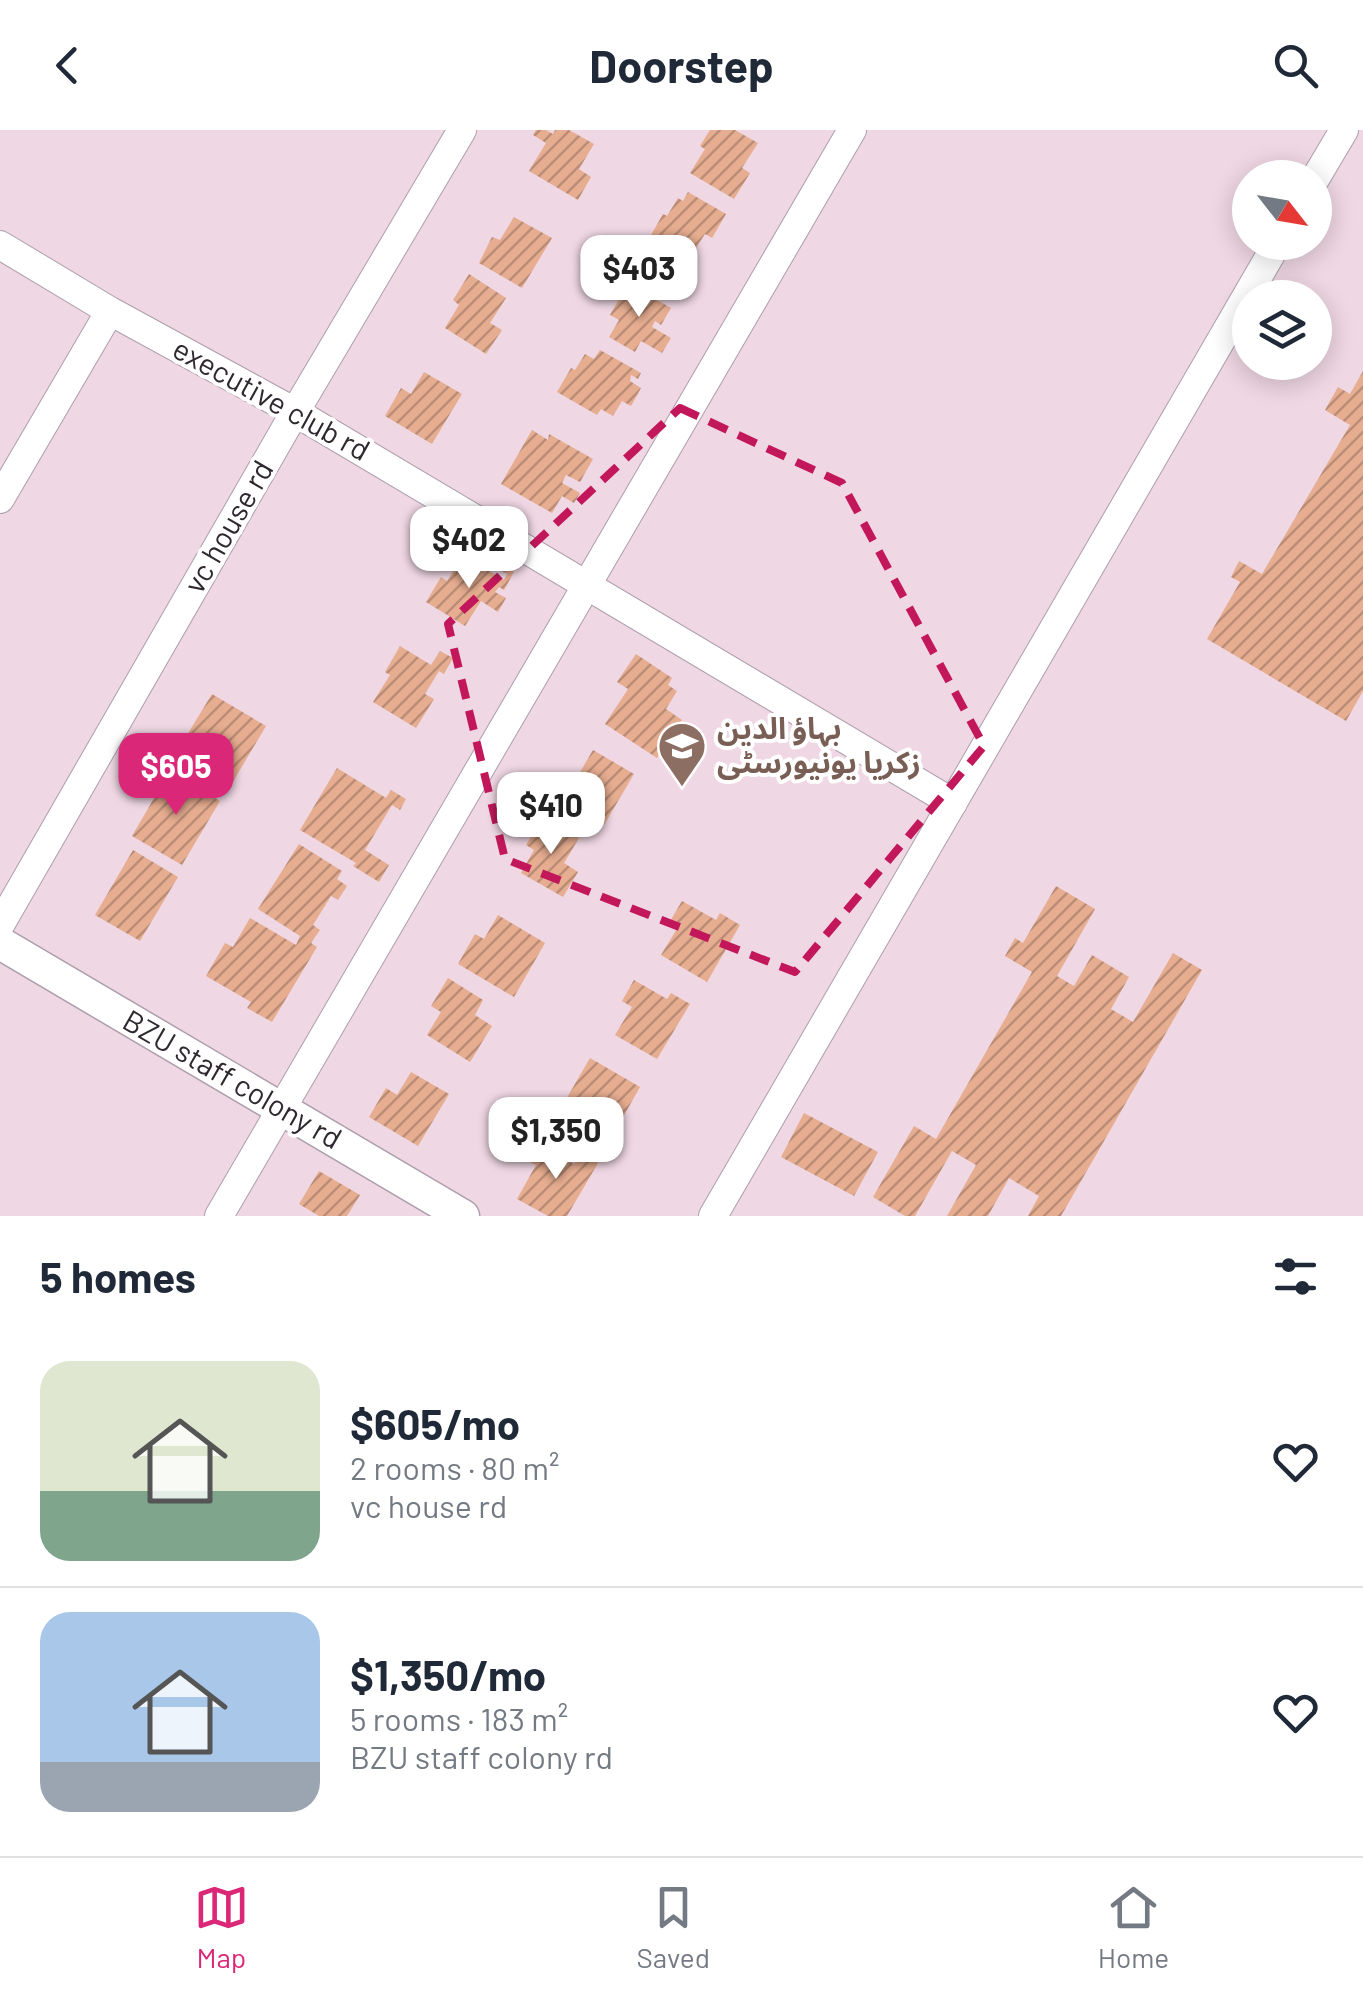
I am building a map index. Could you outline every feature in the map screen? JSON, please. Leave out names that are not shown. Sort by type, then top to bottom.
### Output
[{"type":"street","name":"vc house rd","points":[[0,925],[462,130]]},
{"type":"street","points":[[219,1216],[852,130]]},
{"type":"street","points":[[1326,160],[1344,130]]},
{"type":"street","name":"executive club rd","points":[[0,245],[110,311],[295,412],[953,803]]},
{"type":"street","points":[[713,1216],[1268,260]]},
{"type":"street","points":[[0,499],[110,311]]},
{"type":"street","name":"BZU staff colony rd","points":[[0,944],[464,1216]]},
{"type":"highlighted area","points":[[680,408],[842,483],[984,746],[795,972],[505,859],[448,624]]},
{"type":"shaded area","name":"بہاؤ الدین زکریا یونیورسٹی","points":[[0,130],[1363,130],[1363,1216],[0,1216]]},
{"type":"building","points":[[536,130],[553,134],[555,130],[569,130],[594,144],[579,169],[591,177],[578,200],[529,171],[546,143],[533,135]]},
{"type":"building","points":[[710,130],[735,130],[758,143],[742,168],[750,173],[734,199],[690,173],[705,149],[700,146]]},
{"type":"building","points":[[688,192],[726,214],[712,238],[705,234],[689,259],[650,237],[663,214],[667,216],[678,198],[683,201]]},
{"type":"building","points":[[514,217],[552,238],[522,288],[479,263],[492,237],[500,240]]},
{"type":"building","points":[[469,274],[506,298],[490,323],[502,330],[486,354],[445,328],[459,305],[453,300]]},
{"type":"building","points":[[628,283],[671,308],[661,325],[655,321],[652,327],[671,338],[662,353],[641,341],[635,352],[609,337],[619,320],[610,315]]},
{"type":"building","points":[[600,350],[641,373],[638,379],[631,375],[630,381],[641,388],[631,406],[622,401],[613,416],[601,409],[597,415],[557,392],[585,354],[594,359]]},
{"type":"building","points":[[1363,371],[1363,691],[1346,721],[1207,639],[1240,582],[1231,577],[1239,561],[1262,574],[1350,425],[1325,410],[1338,387],[1350,394]]},
{"type":"building","points":[[424,372],[462,394],[432,444],[385,416],[401,388],[411,394]]},
{"type":"building","points":[[532,430],[548,440],[549,434],[593,459],[580,482],[566,475],[562,483],[580,493],[574,503],[562,496],[552,513],[501,484]]},
{"type":"building","points":[[467,557],[504,580],[507,574],[491,565],[494,560],[514,572],[504,590],[499,587],[495,592],[506,598],[498,612],[481,601],[465,626],[426,602],[441,577],[447,581]]},
{"type":"building","points":[[400,646],[431,665],[440,651],[453,658],[444,674],[439,671],[425,694],[434,699],[416,728],[373,702],[390,675],[385,672]]},
{"type":"building","points":[[636,654],[672,678],[668,685],[677,691],[666,709],[682,720],[657,758],[605,724],[628,689],[617,682]]},
{"type":"building","points":[[212,694],[266,726],[228,790],[173,758]]},
{"type":"building","points":[[593,750],[634,774],[604,825],[554,796],[568,774],[576,779]]},
{"type":"building","points":[[337,768],[386,798],[391,790],[406,799],[400,810],[392,805],[365,850],[389,865],[379,882],[353,866],[356,863],[300,830]]},
{"type":"building","points":[[170,771],[220,801],[182,865],[132,836]]},
{"type":"building","points":[[543,817],[579,838],[564,863],[578,872],[563,897],[521,873],[534,850],[526,845]]},
{"type":"building","points":[[299,844],[342,871],[337,879],[347,886],[338,900],[331,896],[313,925],[320,930],[311,943],[317,947],[272,1022],[247,1008],[251,1002],[206,976],[225,943],[233,947],[250,918],[296,945],[300,936],[258,909]]},
{"type":"building","points":[[133,850],[178,877],[140,941],[95,915]]},
{"type":"building","points":[[1056,886],[1095,909],[1057,976],[1074,986],[1092,955],[1129,977],[1111,1009],[1133,1022],[1173,953],[1202,970],[1061,1216],[1028,1216],[1039,1196],[1009,1178],[988,1216],[947,1216],[976,1165],[952,1151],[915,1216],[905,1216],[873,1197],[914,1126],[936,1139],[1032,972],[1005,956],[1015,938],[1023,943]]},
{"type":"building","points":[[682,901],[716,920],[720,913],[740,925],[707,982],[661,955],[678,927],[669,923]]},
{"type":"building","points":[[498,915],[545,943],[514,997],[458,964],[475,934],[484,939]]},
{"type":"building","points":[[448,978],[483,1000],[475,1015],[492,1026],[470,1062],[427,1035],[441,1012],[431,1006]]},
{"type":"building","points":[[634,980],[667,999],[671,993],[690,1004],[657,1059],[615,1035],[632,1007],[622,1001]]},
{"type":"building","points":[[590,1058],[640,1087],[609,1142],[591,1132],[598,1120],[565,1101]]},
{"type":"building","points":[[411,1072],[449,1094],[418,1146],[369,1117],[386,1088],[397,1095]]},
{"type":"building","points":[[804,1113],[878,1152],[854,1196],[781,1157]]},
{"type":"building","points":[[539,1144],[574,1164],[580,1153],[598,1163],[567,1216],[548,1216],[517,1199],[536,1165],[529,1162]]},
{"type":"building","points":[[319,1171],[360,1195],[347,1216],[319,1216],[299,1204]]},
{"type":"place","name":"بہاؤ الدین زکریا یونیورسٹی","points":[[682,788]]}]
